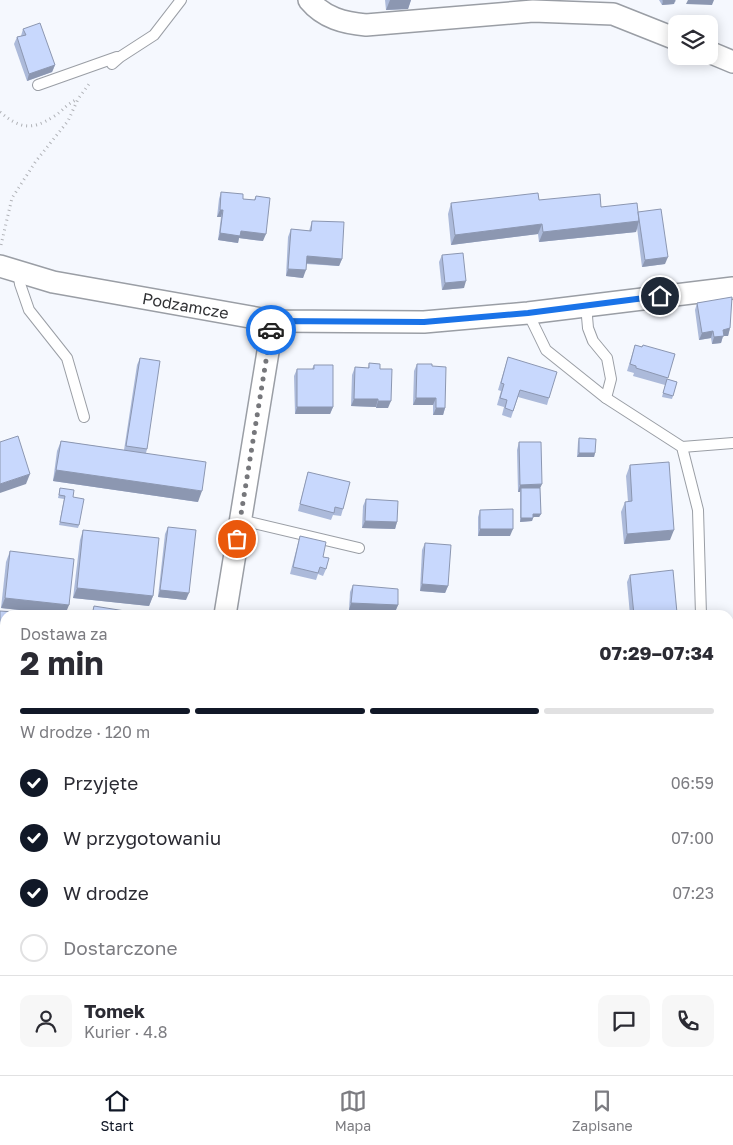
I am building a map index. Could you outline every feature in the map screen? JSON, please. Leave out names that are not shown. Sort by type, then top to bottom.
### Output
[{"type":"street","points":[[310,0],[314,6],[329,16],[348,23],[366,25],[532,11],[618,7],[668,35]]},
{"type":"street","points":[[718,56],[733,62]]},
{"type":"street","name":"Podzamcze","points":[[9,269],[54,282],[273,321],[424,322],[528,313],[733,288]]},
{"type":"street","points":[[226,610],[273,321]]},
{"type":"lane","points":[[38,85],[116,60],[154,35],[181,0]]},
{"type":"lane","points":[[9,269],[20,284],[29,310],[67,358],[84,417]]},
{"type":"lane","points":[[586,306],[588,328],[593,340],[607,358],[611,379],[606,398]]},
{"type":"lane","points":[[528,313],[546,350],[606,398],[682,447],[733,443]]},
{"type":"lane","points":[[682,447],[698,510],[702,610]]},
{"type":"lane","points":[[241,520],[359,548]]},
{"type":"path","points":[[0,250],[12,198],[36,161],[68,121],[78,99],[91,82],[116,60]]},
{"type":"path","points":[[0,112],[8,119],[25,127],[36,126],[54,117],[70,102],[78,99]]},
{"type":"building","points":[[40,23],[55,65],[29,74],[17,37],[26,35],[23,29]]},
{"type":"building","points":[[221,192],[243,194],[243,199],[255,200],[256,196],[270,198],[266,234],[241,231],[240,236],[220,233],[223,210],[220,210]]},
{"type":"building","points":[[538,193],[539,200],[600,194],[601,207],[637,203],[639,221],[543,232],[542,224],[455,235],[451,203]]},
{"type":"building","points":[[661,209],[668,257],[645,260],[638,212]]},
{"type":"building","points":[[312,221],[344,222],[342,259],[307,256],[306,270],[288,269],[291,229],[311,231]]},
{"type":"building","points":[[463,253],[466,281],[445,283],[442,255]]},
{"type":"building","points":[[732,297],[730,328],[723,330],[724,336],[714,337],[713,331],[702,333],[697,303]]},
{"type":"building","points":[[635,345],[642,347],[643,345],[675,354],[668,378],[636,368],[636,366],[630,364]]},
{"type":"building","points":[[508,357],[557,372],[549,398],[520,390],[513,411],[505,408],[507,400],[500,398],[504,384],[501,383]]},
{"type":"building","points":[[140,358],[160,361],[147,449],[126,446]]},
{"type":"building","points":[[369,363],[380,364],[380,369],[392,369],[391,401],[354,399],[355,367],[369,368]]},
{"type":"building","points":[[417,364],[432,364],[432,366],[446,367],[445,408],[436,408],[436,398],[416,398]]},
{"type":"building","points":[[314,365],[333,365],[333,407],[297,407],[297,369],[314,369]]},
{"type":"building","points":[[667,379],[677,382],[673,396],[663,393]]},
{"type":"building","points":[[18,436],[30,474],[0,484],[0,442]]},
{"type":"building","points":[[579,438],[596,439],[595,453],[579,453]]},
{"type":"building","points":[[61,441],[206,462],[202,491],[56,470]]},
{"type":"building","points":[[519,442],[541,442],[542,484],[520,485]]},
{"type":"building","points":[[669,462],[674,530],[627,534],[625,502],[632,501],[630,465]]},
{"type":"building","points":[[308,472],[350,482],[343,509],[335,507],[334,513],[300,504]]},
{"type":"building","points":[[60,488],[74,490],[73,497],[84,499],[79,525],[60,522],[65,496],[59,495]]},
{"type":"building","points":[[521,488],[540,488],[541,514],[533,514],[533,518],[521,518]]},
{"type":"building","points":[[366,499],[398,501],[397,522],[365,521]]},
{"type":"building","points":[[513,509],[513,529],[480,529],[480,510]]},
{"type":"building","points":[[168,527],[196,530],[189,593],[160,590]]},
{"type":"building","points":[[83,530],[159,538],[153,596],[77,588]]},
{"type":"building","points":[[300,536],[326,542],[323,557],[329,558],[326,569],[320,567],[318,573],[293,567]]},
{"type":"building","points":[[425,543],[451,545],[448,586],[422,584]]},
{"type":"building","points":[[10,551],[74,559],[69,605],[5,598]]},
{"type":"building","points":[[673,570],[677,610],[634,610],[630,575]]},
{"type":"building","points":[[353,585],[398,589],[398,605],[351,603]]},
{"type":"building","points":[[94,606],[119,610],[93,610]]},
{"type":"way so far","points":[[237,539],[271,330]]},
{"type":"route","points":[[271,330],[273,321],[424,322],[528,313],[660,296]]}]
